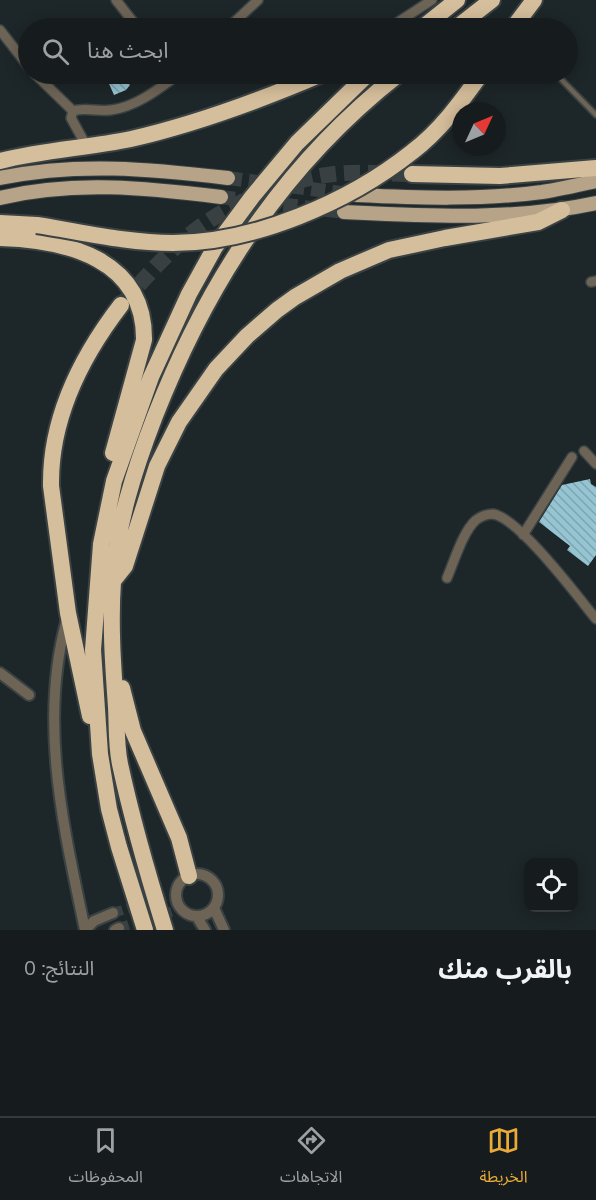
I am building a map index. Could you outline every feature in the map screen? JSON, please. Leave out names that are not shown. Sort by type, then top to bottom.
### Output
[{"type":"highway","points":[[423,18],[437,7],[457,0]]},
{"type":"highway","points":[[469,18],[492,0]]},
{"type":"highway","points":[[520,18],[534,0]]},
{"type":"highway","points":[[0,161],[132,139],[177,127],[297,84]]},
{"type":"highway","points":[[100,754],[93,650],[101,544],[114,481],[151,377],[189,294],[215,247],[297,142],[358,84]]},
{"type":"highway","points":[[165,930],[135,831],[120,763],[112,647],[113,581],[121,525],[141,452],[168,384],[206,304],[224,273],[276,196],[337,129],[388,84]]},
{"type":"highway","points":[[0,223],[37,225],[135,241],[176,243],[216,239],[267,228],[317,209],[387,171],[414,151],[439,127],[474,84]]},
{"type":"highway","points":[[412,174],[500,176],[596,168]]},
{"type":"highway","points":[[113,581],[121,574],[125,566],[157,466],[179,422],[221,363],[277,310],[340,271],[389,250],[538,222],[562,210]]},
{"type":"highway","points":[[0,238],[50,244],[92,256],[119,273],[135,296],[144,327],[144,340],[114,443],[112,463],[114,481]]},
{"type":"highway","points":[[121,306],[87,355],[65,404],[53,450],[51,486],[68,614],[86,703],[100,754],[111,819],[145,930]]},
{"type":"highway","points":[[112,647],[133,731],[179,838],[189,876]]},
{"type":"main road","points":[[0,178],[36,172],[110,167],[228,178]]},
{"type":"main road","points":[[357,195],[423,198],[492,196],[542,192],[596,181]]},
{"type":"main road","points":[[0,198],[43,190],[99,187],[170,190],[221,196]]},
{"type":"main road","points":[[344,212],[437,216],[512,215],[562,210],[596,203]]},
{"type":"street","points":[[116,0],[130,18]]},
{"type":"street","points":[[237,18],[252,2]]},
{"type":"street","points":[[412,18],[437,7]]},
{"type":"street","points":[[0,30],[18,53]]},
{"type":"street","points":[[45,84],[73,111],[112,110],[126,106],[163,84]]},
{"type":"street","points":[[73,111],[71,118],[87,147]]},
{"type":"street","points":[[584,451],[596,464]]},
{"type":"street","points":[[523,535],[572,457]]},
{"type":"street","points":[[447,578],[468,530],[482,517],[493,514],[511,524],[556,568],[596,619]]},
{"type":"street","points":[[68,614],[58,658],[54,723],[63,823],[85,930]]},
{"type":"street","points":[[0,673],[29,695]]},
{"type":"street","points":[[203,875],[214,882],[219,895],[214,908],[203,916],[196,917],[177,910],[177,900],[173,892],[181,881],[189,876],[203,875]]},
{"type":"street","points":[[214,908],[224,930]]},
{"type":"street","points":[[85,930],[91,923],[113,913]]},
{"type":"street","points":[[196,917],[205,930]]},
{"type":"lane","points":[[566,84],[596,115]]},
{"type":"building","points":[[109,84],[129,84],[126,90],[114,95]]},
{"type":"building","points":[[590,479],[591,484],[596,487],[596,555],[588,566],[567,550],[570,546],[539,522],[562,485]]},
{"type":"tunnel","points":[[123,303],[161,261],[187,237],[220,214],[256,195],[295,182],[334,174],[412,174]]},
{"type":"tunnel","points":[[228,178],[349,194]]},
{"type":"tunnel","points":[[221,197],[344,212]]},
{"type":"tunnel","points":[[113,913],[169,895]]},
{"type":"tunnel","points":[[119,928],[174,911]]}]
